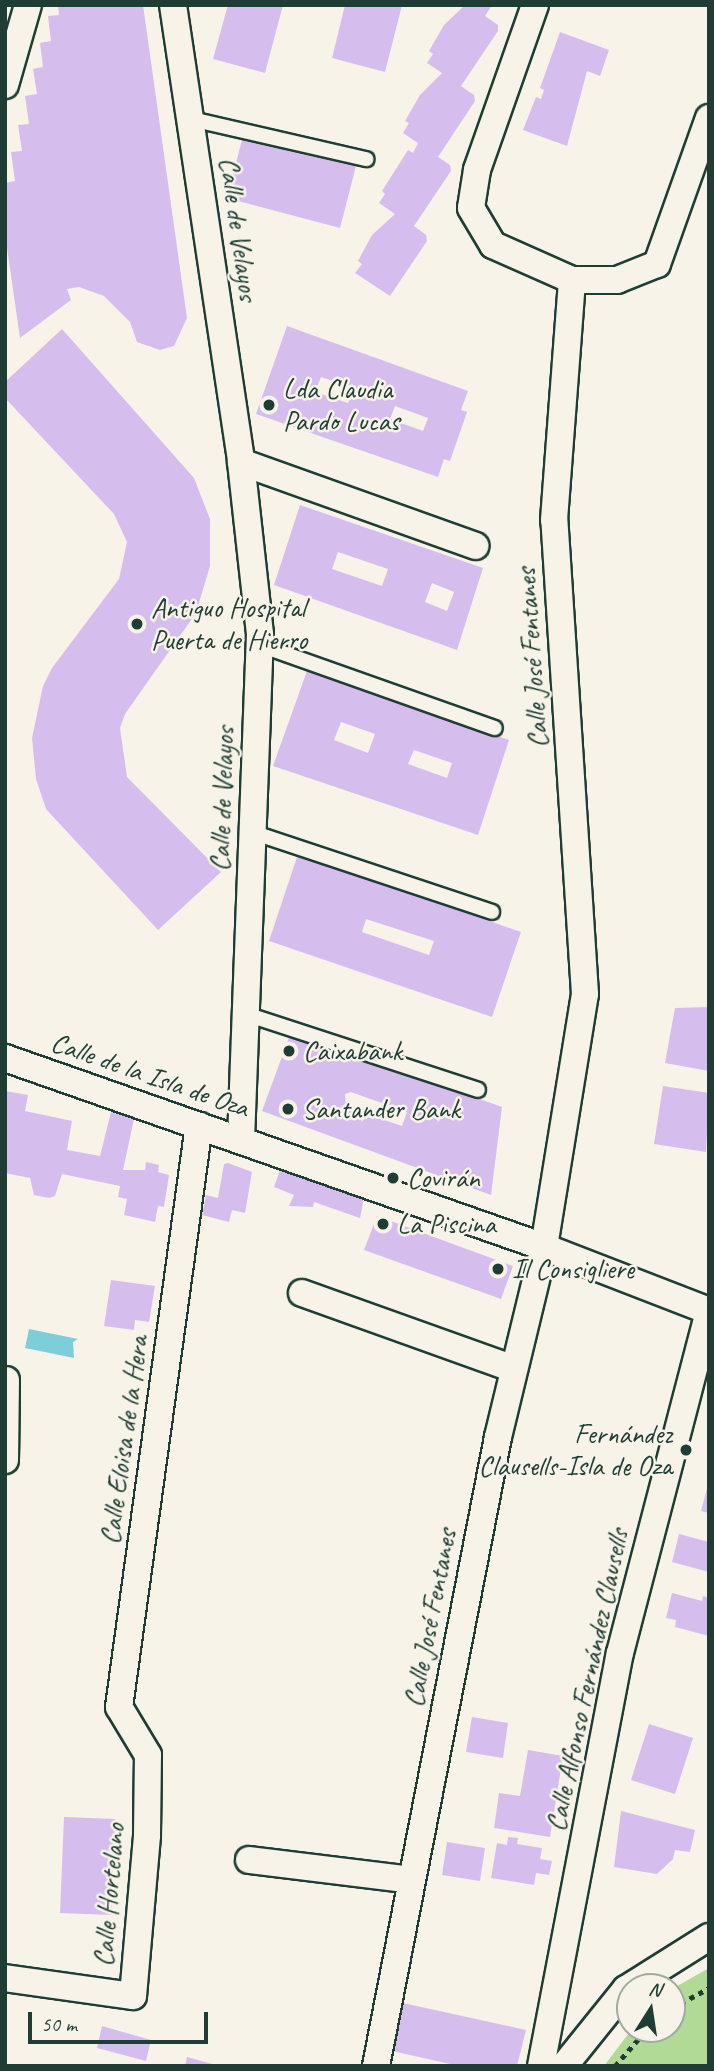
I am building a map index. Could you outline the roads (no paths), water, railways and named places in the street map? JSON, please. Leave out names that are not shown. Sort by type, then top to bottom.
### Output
[{"type":"street","points":[[5,85],[28,5]]},
{"type":"street","name":"Calle de Velayos","points":[[173,5],[241,462],[260,645],[241,1139]]},
{"type":"street","points":[[535,5],[477,170],[471,208],[493,245],[572,280],[617,280],[657,264],[709,118]]},
{"type":"street","name":"Calle José Fentanes","points":[[376,2066],[514,1369],[544,1247],[585,994],[554,520],[572,280]]},
{"type":"street","points":[[241,462],[475,545]]},
{"type":"street","name":"Calle de la Isla de Oza","points":[[5,1058],[544,1247],[709,1311]]},
{"type":"street","name":"Calle Eloisa de la Hera","points":[[148,1755],[119,1707],[200,1125]]},
{"type":"street","points":[[302,1293],[514,1369]]},
{"type":"street","name":"Calle Alfonso Fernández Clausells","points":[[541,2066],[620,1653],[709,1311]]},
{"type":"street","points":[[5,1460],[6,1380]]},
{"type":"street","name":"Calle Hortelano","points":[[5,1978],[132,1996],[147,1835],[148,1755]]},
{"type":"street","points":[[249,1860],[411,1880]]},
{"type":"street","points":[[565,2066],[626,1989],[709,1937]]},
{"type":"lane","points":[[191,119],[366,159]]},
{"type":"lane","points":[[260,645],[495,728]]},
{"type":"lane","points":[[252,832],[492,912]]},
{"type":"lane","points":[[246,1014],[478,1090]]},
{"type":"water","points":[[29,1329],[78,1339],[73,1342],[74,1358],[25,1348]]},
{"type":"place","name":"Lda Claudia Pardo Lucas","points":[[269,405]]},
{"type":"place","name":"Antiguo Hospital Puerta de Hierro","points":[[137,624]]},
{"type":"place","name":"Caixabank","points":[[289,1051]]},
{"type":"place","name":"Santander Bank","points":[[288,1109]]},
{"type":"place","name":"Covirán","points":[[393,1178]]},
{"type":"place","name":"La Piscina","points":[[383,1224]]},
{"type":"place","name":"Il Consigliere","points":[[498,1269]]},
{"type":"place","name":"Fernández Clausells-Isla de Oza","points":[[686,1450]]}]
